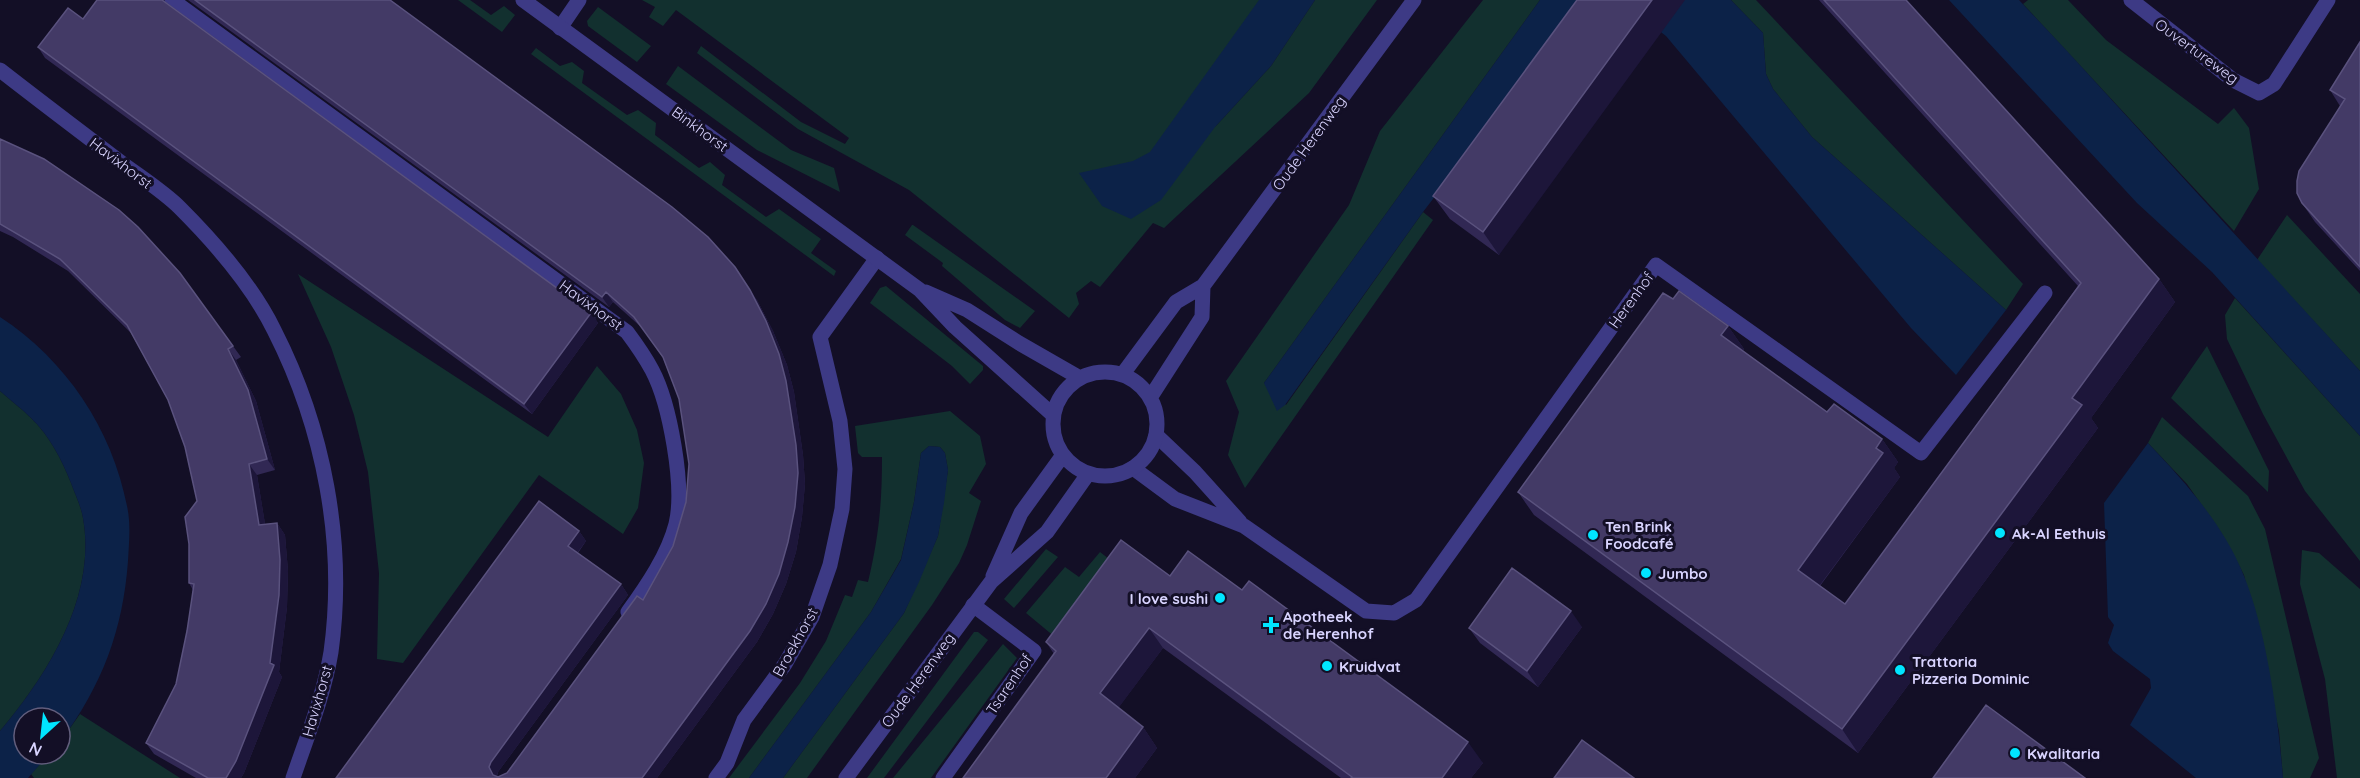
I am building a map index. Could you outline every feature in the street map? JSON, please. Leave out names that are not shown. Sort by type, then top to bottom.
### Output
[{"type":"street","name":"Havixhorst","points":[[172,0],[627,332],[653,372],[667,412],[674,445],[678,483],[676,523],[662,558],[622,620]]},
{"type":"street","name":"Binkhorst","points":[[523,0],[920,290],[955,327],[1053,415]]},
{"type":"street","points":[[560,28],[579,0]]},
{"type":"street","name":"Oude Herenweg","points":[[1122,375],[1176,302],[1203,286],[1414,0]]},
{"type":"street","name":"Ouvertureweg","points":[[2131,0],[2233,80],[2259,93],[2274,84],[2328,0]]},
{"type":"street","name":"Havixhorst","points":[[0,70],[179,207],[236,270],[274,328],[295,375],[314,432],[329,493],[336,589],[330,653],[317,708],[293,778]]},
{"type":"street","name":"Broekhorst","points":[[716,778],[728,763],[744,720],[785,664],[812,617],[830,565],[842,509],[845,469],[840,420],[820,337],[877,258]]},
{"type":"street","name":"Herenhof","points":[[1156,435],[1195,472],[1244,526],[1366,611],[1394,612],[1416,600],[1656,266],[1921,453],[2045,293]]},
{"type":"street","points":[[1150,398],[1202,316],[1203,286]]},
{"type":"street","name":"Binkhorst","points":[[920,290],[967,310],[1080,378]]},
{"type":"street","points":[[1101,372],[1122,375],[1138,384],[1150,398],[1156,416],[1156,435],[1148,454],[1133,468],[1107,476],[1088,474],[1063,456],[1055,440],[1053,415],[1062,394],[1080,378],[1101,372]]},
{"type":"street","name":"Oude Herenweg","points":[[991,582],[1020,513],[1063,456]]},
{"type":"street","name":"Herenhof","points":[[1133,468],[1175,499],[1244,526]]},
{"type":"street","name":"Oude Herenweg","points":[[846,778],[991,582],[1047,532],[1088,474]]},
{"type":"street","name":"Tsarenhof","points":[[944,778],[1034,651],[973,605]]},
{"type":"green space","points":[[458,0],[470,0],[491,15],[504,6],[515,15],[502,32]]},
{"type":"green space","points":[[642,0],[1295,0],[1215,127],[1271,66],[1315,0],[1377,0],[1309,93],[1164,228],[1153,223],[1100,287],[1091,281],[1076,293],[1079,304],[1069,318],[909,190],[798,129],[697,53],[701,46],[801,122],[845,144],[849,138],[676,10],[663,26],[649,17],[655,7]]},
{"type":"green space","points":[[1483,0],[1540,0],[1264,383],[1286,405],[1423,212],[1433,220],[1245,488],[1228,455],[1239,412],[1226,381],[1349,205],[1380,131]]},
{"type":"green space","points":[[1731,0],[1756,0],[2023,284],[2006,310],[1812,137],[1773,89],[1766,74],[1763,33]]},
{"type":"green space","points":[[2028,0],[2068,0],[2106,40],[2218,124],[2234,108],[2249,128],[2259,189],[2234,231],[2023,4]]},
{"type":"green space","points":[[598,7],[651,46],[637,62],[588,26],[587,21]]},
{"type":"green space","points":[[536,48],[560,66],[572,62],[584,71],[582,83],[627,115],[638,110],[656,123],[655,135],[699,168],[710,162],[725,175],[722,185],[766,217],[779,209],[821,239],[811,253],[836,271],[834,276],[531,54]]},
{"type":"green space","points":[[678,66],[791,150],[834,168],[840,192],[757,150],[666,84]]},
{"type":"green space","points":[[2287,215],[2360,294],[2360,371],[2257,260]]},
{"type":"green space","points":[[912,225],[1035,311],[1020,328],[1005,320],[942,266],[943,263],[905,235]]},
{"type":"green space","points":[[298,274],[548,437],[597,366],[621,394],[637,430],[644,463],[638,508],[623,534],[539,475],[403,663],[377,659],[379,573],[368,472],[354,415],[331,347]]},
{"type":"green space","points":[[886,286],[983,366],[983,370],[970,384],[952,366],[870,303],[880,288]]},
{"type":"green space","points":[[2235,298],[2360,436],[2360,561],[2305,491],[2263,414],[2227,339],[2225,315]]},
{"type":"green space","points":[[2207,346],[2269,471],[2268,492],[2171,398]]},
{"type":"green space","points":[[0,391],[38,425],[59,457],[81,509],[85,547],[83,576],[76,605],[65,632],[35,685],[20,706],[12,706],[12,716],[0,731]]},
{"type":"green space","points":[[950,411],[980,436],[986,464],[969,493],[981,501],[959,563],[932,605],[807,778],[783,778],[904,613],[938,536],[948,470],[945,453],[940,447],[929,446],[921,453],[914,502],[901,559],[871,612],[749,778],[729,778],[800,683],[826,641],[845,595],[852,597],[858,580],[868,582],[879,520],[882,457],[862,457],[858,453],[855,426]]},
{"type":"green space","points":[[2162,417],[2248,496],[2265,529],[2319,758],[2310,778],[2283,778],[2279,731],[2244,575],[2222,534],[2187,484],[2148,443]]},
{"type":"green space","points":[[1046,549],[1058,557],[1014,608],[1004,599]]},
{"type":"green space","points":[[2302,550],[2319,553],[2360,589],[2360,778],[2337,778],[2325,679],[2300,584]]},
{"type":"green space","points":[[1100,552],[1118,566],[1061,642],[1026,613],[1065,567],[1079,577]]},
{"type":"green space","points":[[974,632],[978,632],[988,640],[884,778],[867,778]]},
{"type":"green space","points":[[1003,644],[1017,658],[931,778],[893,778]]},
{"type":"green space","points":[[80,714],[180,778],[34,778],[31,774],[38,766],[72,766],[72,725]]},
{"type":"water","points":[[1259,0],[1315,0],[1271,66],[1215,127],[1161,200],[1131,219],[1102,206],[1079,173],[1133,161],[1150,152]]},
{"type":"water","points":[[1540,0],[1585,0],[1423,212],[1285,405],[1277,411],[1264,383]]},
{"type":"water","points":[[1619,0],[1731,0],[1763,33],[1766,74],[1773,89],[1812,137],[2006,310],[1956,375],[1911,328],[1666,36]]},
{"type":"water","points":[[1949,0],[2019,0],[2360,371],[2360,436],[2212,272],[2137,203]]},
{"type":"water","points":[[0,317],[46,354],[83,399],[110,450],[127,506],[129,547],[121,611],[99,678],[72,725],[72,706],[20,706],[51,659],[76,605],[83,576],[85,547],[83,518],[67,474],[49,440],[38,425],[0,391]]},
{"type":"water","points":[[2148,443],[2176,473],[2215,522],[2236,557],[2244,576],[2265,649],[2278,728],[2283,778],[2196,778],[2130,725],[2151,688],[2150,679],[2113,651],[2108,643],[2114,625],[2108,617],[2104,503]]},
{"type":"water","points":[[929,446],[940,447],[945,453],[948,470],[944,503],[938,536],[904,613],[783,778],[749,778],[871,612],[901,560],[914,502],[921,453]]},
{"type":"water","points":[[12,716],[12,766],[38,766],[28,778],[0,778],[0,731]]},
{"type":"building","points":[[97,0],[162,0],[591,313],[524,404],[38,47],[68,8],[83,19]]},
{"type":"building","points":[[195,0],[390,0],[672,207],[708,237],[735,267],[750,290],[779,354],[786,381],[796,445],[798,473],[795,507],[788,542],[779,574],[766,604],[750,631],[642,778],[336,778],[539,501],[579,531],[568,546],[621,584],[491,762],[489,767],[493,775],[498,777],[507,773],[637,596],[643,600],[673,546],[686,502],[689,464],[679,399],[663,357],[634,317],[606,292],[602,297]]},
{"type":"building","points":[[1577,0],[1652,0],[1483,232],[1433,196]]},
{"type":"building","points":[[1824,0],[1906,0],[2159,279],[2072,398],[2082,405],[1842,729],[1518,492],[1663,293],[1673,299],[1679,291],[1728,326],[1721,335],[1827,412],[1834,404],[1882,439],[1876,448],[1883,453],[1798,570],[1845,604],[2081,283]]},
{"type":"building","points":[[2360,42],[2360,267],[2302,203],[2297,193],[2297,181],[2299,171],[2345,99],[2330,90]]},
{"type":"building","points":[[0,139],[44,159],[119,210],[138,227],[180,273],[233,346],[228,349],[248,390],[267,459],[249,464],[259,525],[277,523],[280,560],[279,595],[270,663],[274,665],[236,761],[226,778],[208,778],[146,743],[176,684],[194,584],[189,583],[189,544],[185,517],[197,501],[185,447],[168,400],[127,325],[60,259],[0,224]]},
{"type":"building","points":[[1121,540],[1170,576],[1188,551],[1242,590],[1249,581],[1468,742],[1442,778],[1351,778],[1149,628],[1100,693],[1143,727],[1106,778],[963,778],[1056,651],[1046,642]]},
{"type":"building","points":[[1512,568],[1571,611],[1527,671],[1469,628]]},
{"type":"building","points":[[1986,705],[2085,778],[1933,778]]},
{"type":"building","points":[[1582,740],[1634,778],[1554,778]]},
{"type":"place","name":"Ak-Al Eethuis","points":[[2000,533]]},
{"type":"place","name":"Ten Brink Foodcafé","points":[[1593,535]]},
{"type":"place","name":"Jumbo","points":[[1646,573]]},
{"type":"place","name":"I love sushi","points":[[1220,598]]},
{"type":"place","name":"Apotheek de Herenhof","points":[[1271,625]]},
{"type":"place","name":"Kruidvat","points":[[1327,666]]},
{"type":"place","name":"Trattoria Pizzeria Dominic","points":[[1900,670]]},
{"type":"place","name":"Kwalitaria","points":[[2015,753]]}]
